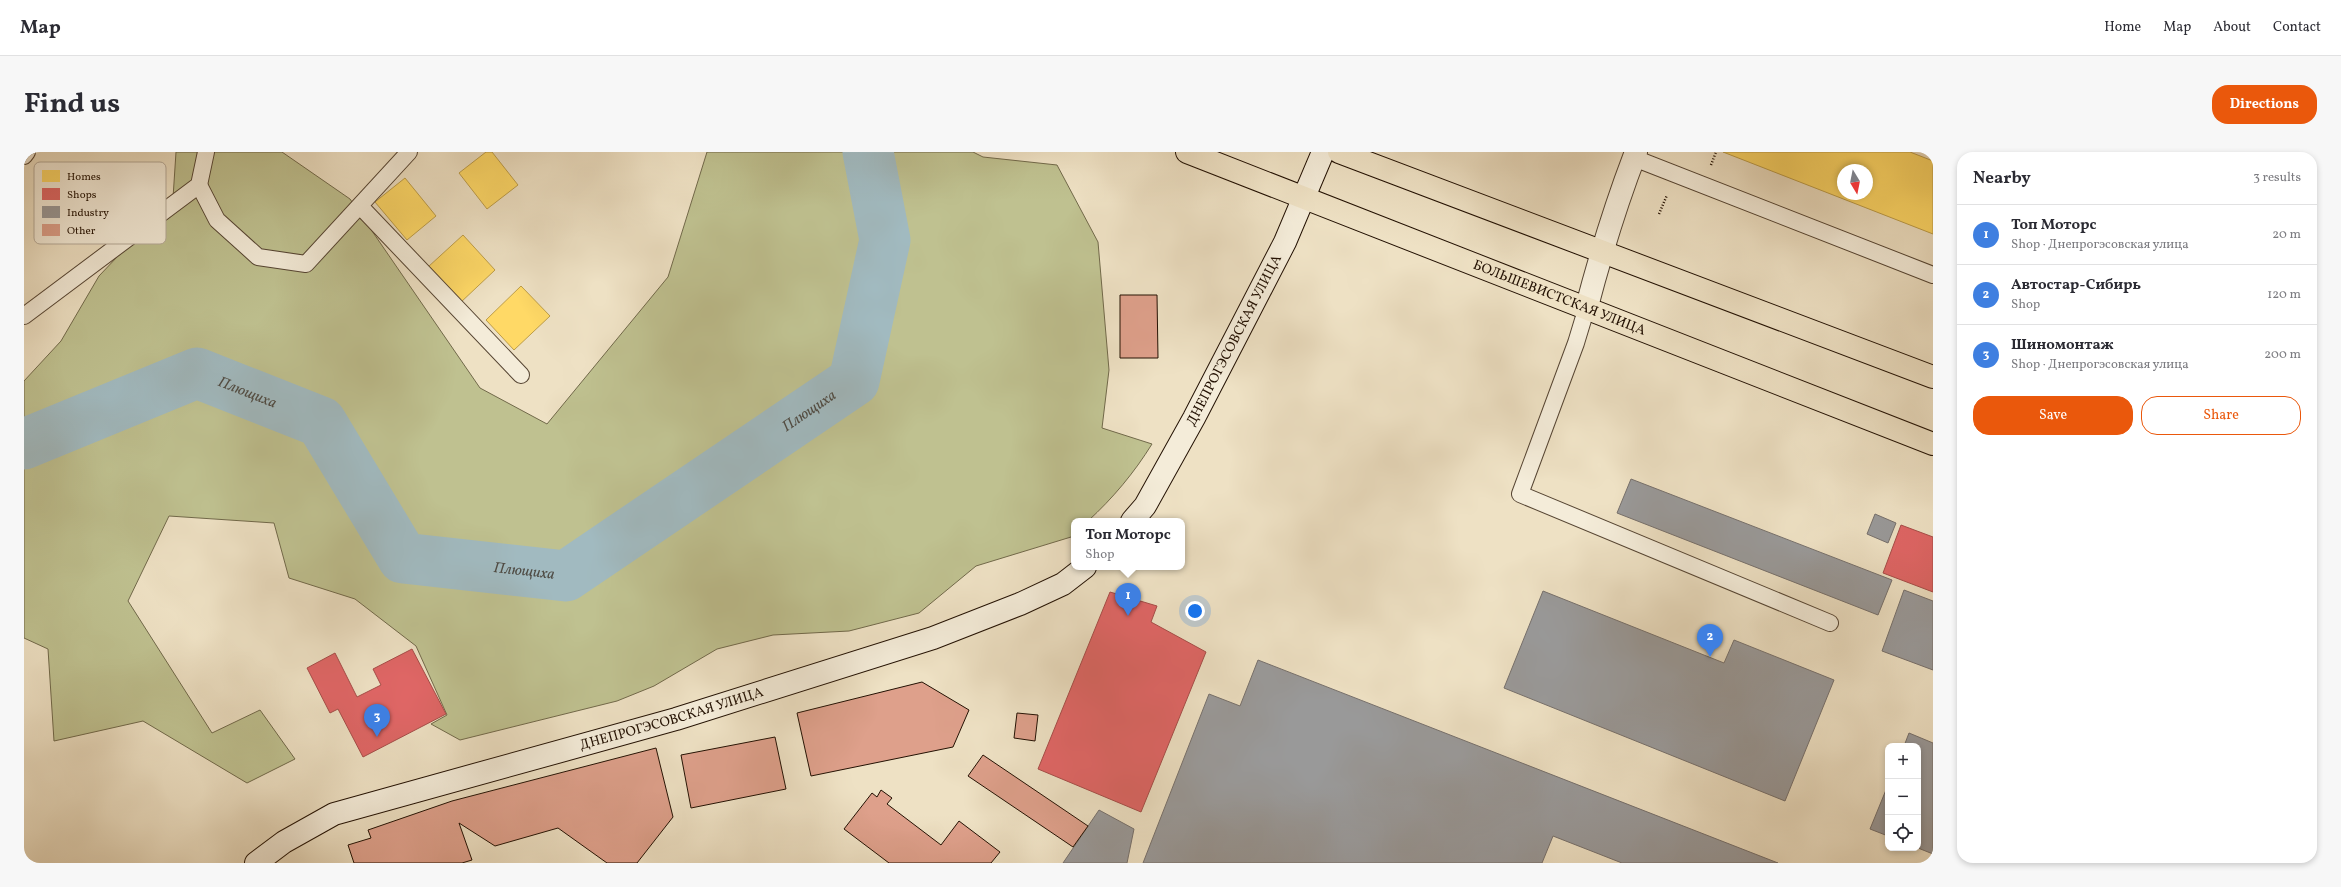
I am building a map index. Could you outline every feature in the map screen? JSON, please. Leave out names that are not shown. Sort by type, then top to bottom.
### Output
[{"type":"highway","name":"БОЛЬШЕВИСТСКАЯ УЛИЦА","points":[[1187,152],[1303,196],[1586,310],[1933,444]]},
{"type":"highway","points":[[1339,152],[1933,377]]},
{"type":"street","name":"ДНЕПРОГЭСОВСКАЯ УЛИЦА","points":[[1135,518],[1145,506],[1194,418],[1285,242],[1303,196],[1323,152]]},
{"type":"street","points":[[1586,310],[1601,250],[1635,155]]},
{"type":"street","name":"ДНЕПРОГЭСОВСКАЯ УЛИЦА","points":[[256,863],[284,842],[334,814],[676,719],[933,638],[1020,604],[1063,584],[1082,570]]},
{"type":"lane","points":[[24,156],[27,152]]},
{"type":"lane","points":[[166,209],[198,185],[206,152]]},
{"type":"lane","points":[[198,185],[217,220],[258,257],[306,264],[409,152]]},
{"type":"lane","points":[[1635,155],[1933,275]]},
{"type":"lane","points":[[360,206],[521,375]]},
{"type":"lane","points":[[24,316],[120,244]]},
{"type":"lane","points":[[1586,310],[1576,342],[1520,494],[1830,623]]},
{"type":"green space","points":[[176,152],[282,152],[350,199],[480,388],[547,424],[668,277],[707,152],[973,152],[983,157],[1057,165],[1098,242],[1109,370],[1102,428],[1152,444],[1130,475],[1091,518],[1071,518],[1071,537],[976,566],[919,613],[849,631],[773,635],[717,649],[654,686],[617,701],[460,740],[431,724],[447,715],[416,646],[355,599],[289,578],[274,523],[169,516],[128,601],[212,733],[260,710],[295,759],[247,783],[143,721],[54,741],[48,649],[24,638],[24,381],[61,341],[99,276],[129,244],[166,244],[166,205],[173,198]]},
{"type":"building: Homes","points":[[486,152],[492,152],[518,185],[487,209],[459,173]]},
{"type":"building: Homes","points":[[1723,152],[1910,152],[1933,161],[1933,234],[1846,200],[1873,200],[1873,164],[1837,164],[1837,197]]},
{"type":"building: Homes","points":[[405,178],[436,216],[407,240],[375,202]]},
{"type":"building: Homes","points":[[463,235],[495,270],[460,303],[428,267]]},
{"type":"building: Homes","points":[[521,286],[550,316],[514,350],[486,320]]},
{"type":"building: Shops","points":[[1901,525],[1933,537],[1933,592],[1883,573]]},
{"type":"building: Shops","points":[[1110,592],[1157,606],[1151,622],[1206,652],[1141,812],[1038,769]]},
{"type":"building: Shops","points":[[412,649],[446,714],[363,757],[338,709],[330,713],[307,668],[335,653],[357,697],[381,685],[373,669]]},
{"type":"building: Industry","points":[[1631,479],[1892,580],[1878,615],[1617,513]]},
{"type":"building: Industry","points":[[1875,514],[1896,523],[1888,543],[1867,534]]},
{"type":"building: Industry","points":[[1904,590],[1933,601],[1933,670],[1882,651]]},
{"type":"building: Industry","points":[[1543,591],[1724,663],[1734,640],[1834,680],[1785,801],[1504,688]]},
{"type":"building: Industry","points":[[1258,660],[1778,863],[1622,863],[1553,836],[1542,863],[1143,863],[1209,694],[1240,706]]},
{"type":"building: Industry","points":[[1909,733],[1933,743],[1933,854],[1921,849],[1921,743],[1905,743]]},
{"type":"building: Industry","points":[[1885,792],[1885,835],[1870,829]]},
{"type":"building: Industry","points":[[1099,810],[1134,829],[1127,863],[1063,863]]},
{"type":"building: Other","points":[[1120,295],[1157,295],[1158,358],[1120,358]]},
{"type":"building: Other","points":[[922,682],[969,710],[953,747],[811,776],[797,713]]},
{"type":"building: Other","points":[[1017,713],[1038,715],[1035,741],[1014,738]]},
{"type":"building: Other","points":[[775,737],[786,789],[691,808],[681,755]]},
{"type":"building: Other","points":[[656,748],[673,817],[637,863],[607,863],[558,828],[495,846],[459,823],[472,860],[462,863],[354,863],[348,845],[371,838],[368,830],[452,801]]},
{"type":"building: Other","points":[[983,755],[1088,826],[1073,847],[968,776]]},
{"type":"building: Other","points":[[881,790],[892,798],[887,804],[941,845],[959,821],[1000,852],[991,863],[889,863],[844,829],[872,793],[877,797]]},
{"type":"waterway","name":"Плющиха","points":[[24,444],[197,373],[321,422],[403,558],[566,576],[854,381],[885,240],[868,152]]},
{"type":"place","name":"Топ Моторс","points":[[1128,616]]},
{"type":"place","name":"Автостар-Сибирь","points":[[1710,657]]},
{"type":"place","name":"Шиномонтаж","points":[[377,737]]}]
